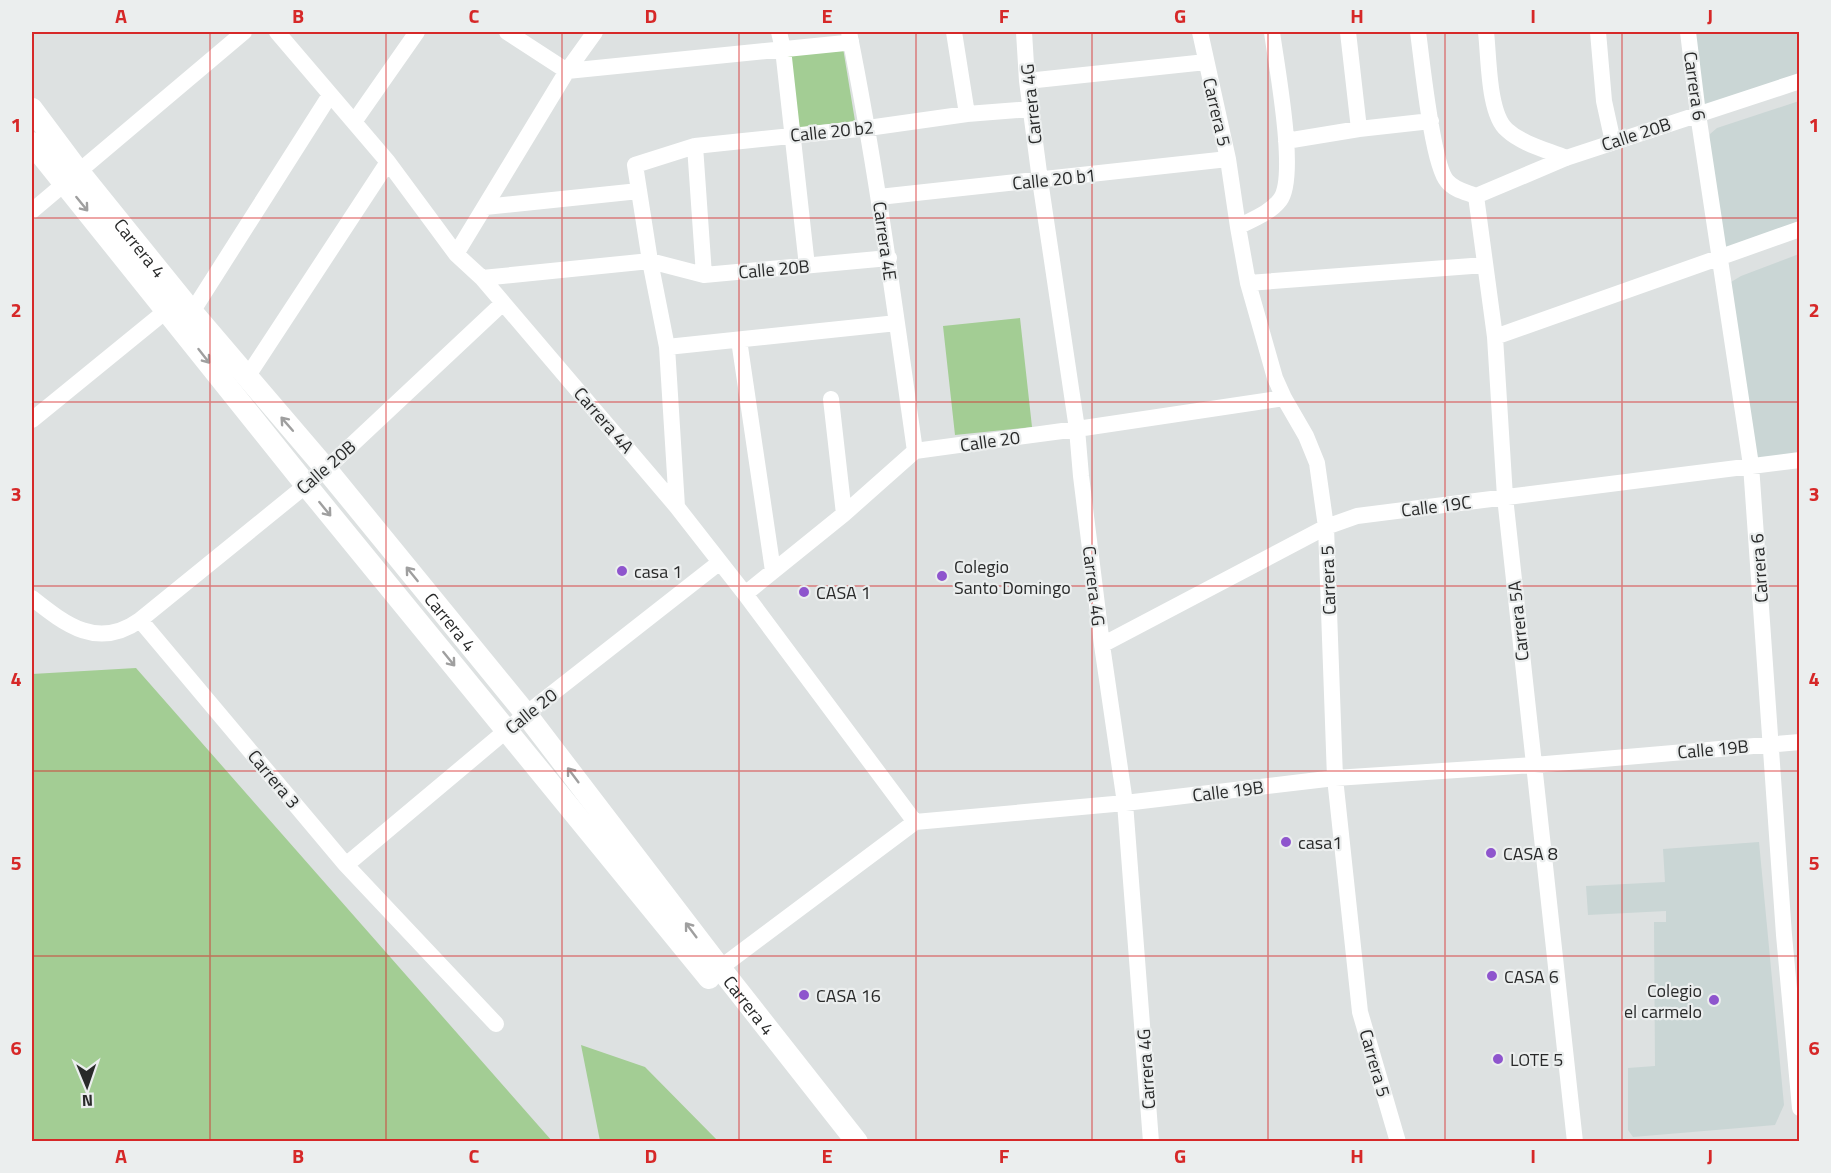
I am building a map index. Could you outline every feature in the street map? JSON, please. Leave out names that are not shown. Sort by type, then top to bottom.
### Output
[{"type":"main road","name":"Carrera 4","points":[[32,109],[72,178],[167,310],[306,485],[508,731],[857,1142]]},
{"type":"main road","name":"Carrera 4","points":[[32,143],[72,178],[192,312],[326,469],[526,714],[839,1142]]},
{"type":"street","points":[[32,211],[244,32]]},
{"type":"street","name":"Carrera 4A","points":[[277,32],[388,162],[456,254],[482,278],[678,507],[915,822]]},
{"type":"street","points":[[354,122],[417,32]]},
{"type":"street","points":[[507,32],[567,71],[845,43],[850,36]]},
{"type":"street","points":[[456,254],[567,71],[595,32]]},
{"type":"street","points":[[779,32],[783,49],[807,266]]},
{"type":"street","points":[[954,32],[967,114]]},
{"type":"street","name":"Carrera 4G","points":[[1024,32],[1027,81],[1077,429],[1080,477],[1125,803],[1151,1142]]},
{"type":"street","name":"Carrera 5","points":[[1200,32],[1228,159],[1248,283],[1275,378],[1306,436],[1317,463],[1326,527],[1335,778],[1360,1012],[1398,1142]]},
{"type":"street","points":[[1238,227],[1266,213],[1282,198],[1287,173],[1286,141],[1272,32]]},
{"type":"street","points":[[1348,32],[1359,129]]},
{"type":"street","points":[[1418,32],[1431,121],[1442,172],[1448,182],[1458,190],[1476,196]]},
{"type":"street","points":[[1486,32],[1494,106],[1500,122],[1517,138],[1566,158]]},
{"type":"street","points":[[1598,32],[1604,101],[1613,142]]},
{"type":"street","name":"Carrera 6","points":[[1688,32],[1698,114],[1751,465],[1772,744],[1792,934],[1800,1108]]},
{"type":"street","name":"Carrera 4E","points":[[850,36],[868,128],[889,258],[915,451]]},
{"type":"street","points":[[1027,81],[1206,62]]},
{"type":"street","name":"Calle 20B","points":[[1476,196],[1566,158],[1800,81]]},
{"type":"street","points":[[192,312],[330,95]]},
{"type":"street","name":"Calle 20 b2","points":[[639,190],[636,165],[695,146],[868,128],[967,114],[1031,109]]},
{"type":"street","points":[[1286,141],[1359,129],[1431,121]]},
{"type":"street","points":[[695,146],[704,275]]},
{"type":"street","name":"Calle 20 b1","points":[[879,197],[1228,159]]},
{"type":"street","points":[[247,377],[388,162]]},
{"type":"street","points":[[485,207],[639,190],[667,347],[678,507]]},
{"type":"street","name":"Carrera 5A","points":[[1476,196],[1496,337],[1505,497],[1575,1142]]},
{"type":"street","points":[[1496,337],[1800,229]]},
{"type":"street","name":"Calle 20B","points":[[482,278],[650,261],[704,275],[889,258]]},
{"type":"street","points":[[1248,283],[1485,265]]},
{"type":"street","name":"Calle 20B","points":[[140,620],[326,469],[503,303]]},
{"type":"street","points":[[32,420],[167,310]]},
{"type":"street","points":[[667,347],[897,323]]},
{"type":"street","points":[[739,340],[773,571]]},
{"type":"street","name":"Calle 20","points":[[915,451],[1284,398]]},
{"type":"street","points":[[831,399],[844,514]]},
{"type":"street","points":[[745,594],[844,514],[915,451]]},
{"type":"street","name":"Calle 19C","points":[[1102,645],[1326,527],[1357,516],[1800,459]]},
{"type":"street","name":"Calle 20","points":[[346,865],[526,714],[720,562]]},
{"type":"street","points":[[32,598],[58,619],[96,633],[108,635],[118,633],[140,620]]},
{"type":"street","name":"Carrera 3","points":[[140,620],[346,865],[496,1024]]},
{"type":"street","name":"Calle 19B","points":[[915,822],[1125,803],[1335,778],[1534,765],[1800,742]]},
{"type":"street","points":[[714,973],[915,822]]},
{"type":"shaded area","points":[[1688,32],[1799,32],[1799,80],[1704,111]]},
{"type":"shaded area","points":[[1799,101],[1799,235],[1723,261],[1708,142],[1710,134],[1717,128]]},
{"type":"shaded area","points":[[1799,254],[1799,454],[1757,463],[1731,282]]},
{"type":"shaded area","name":"Colegio el carmelo","points":[[1759,842],[1784,1105],[1775,1125],[1633,1137],[1628,1130],[1628,1068],[1655,1066],[1654,922],[1666,922],[1666,911],[1588,915],[1586,886],[1665,882],[1663,849]]},
{"type":"green space","points":[[843,48],[855,121],[796,128],[788,53]]},
{"type":"green space","points":[[1020,318],[1032,427],[955,435],[943,326]]},
{"type":"green space","points":[[136,668],[552,1141],[32,1141],[32,674]]},
{"type":"green space","points":[[581,1045],[645,1067],[718,1141],[600,1141]]},
{"type":"place","name":"casa 1","points":[[622,571]]},
{"type":"place","name":"Colegio Santo Domingo","points":[[942,576]]},
{"type":"place","name":"CASA 1","points":[[804,592]]},
{"type":"place","name":"casa1","points":[[1286,842]]},
{"type":"place","name":"CASA 8","points":[[1491,853]]},
{"type":"place","name":"CASA 6","points":[[1492,976]]},
{"type":"place","name":"CASA 16","points":[[804,995]]},
{"type":"place","name":"Colegio el carmelo","points":[[1714,1000]]},
{"type":"place","name":"LOTE 5","points":[[1498,1059]]}]
